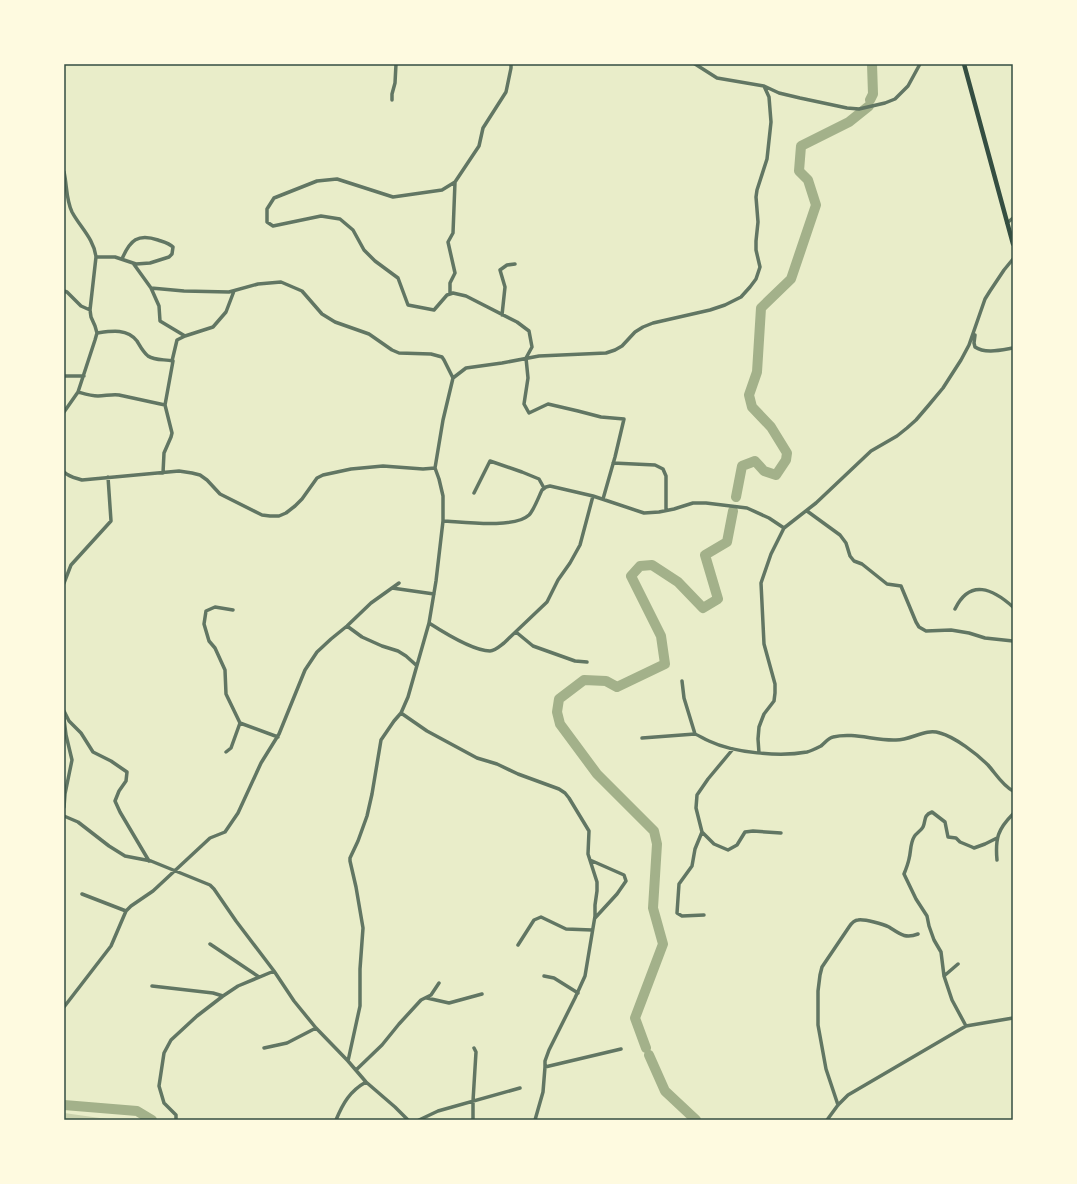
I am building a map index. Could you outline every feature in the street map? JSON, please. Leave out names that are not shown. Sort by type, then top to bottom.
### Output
[{"type":"main road","points":[[964,64],[1013,244]]},
{"type":"street","points":[[392,100],[396,64]]},
{"type":"street","points":[[511,64],[506,92],[483,128],[478,146],[454,182],[442,190],[393,197],[337,179],[316,181],[274,198],[267,209],[267,222],[273,226],[321,216],[340,219],[353,230],[364,250],[375,261],[398,278],[408,305],[434,310],[447,295],[453,293],[466,296],[517,322],[529,331],[532,347],[526,358],[528,378],[524,404],[529,413],[548,404],[601,417],[624,419],[603,499]]},
{"type":"street","points":[[695,64],[717,78],[764,86],[779,93],[847,108],[859,109],[871,107],[895,99],[908,86],[920,64]]},
{"type":"street","points":[[348,1060],[360,1006],[360,969],[363,928],[350,858],[367,816],[381,740],[401,713],[408,697],[429,623],[443,521],[440,479],[435,468],[443,420],[453,378],[466,368],[526,358],[606,353],[622,346],[635,332],[643,327],[653,323],[710,310],[725,305],[741,296],[756,279],[760,267],[756,245],[758,222],[756,197],[767,159],[771,122],[769,97],[764,86]]},
{"type":"street","points":[[64,172],[72,212],[90,239],[96,252],[90,310],[97,333],[78,392],[64,412]]},
{"type":"street","points":[[450,294],[450,283],[455,273],[448,242],[453,233],[454,182]]},
{"type":"street","points":[[1008,223],[1013,218]]},
{"type":"street","points":[[96,256],[115,257],[133,263],[142,264],[169,257],[173,251],[173,247],[170,244],[149,237],[142,237],[132,243],[126,250],[122,259]]},
{"type":"street","points":[[759,753],[759,727],[764,714],[774,701],[775,693],[764,644],[762,583],[771,554],[784,528],[807,511],[871,452],[897,436],[916,420],[953,372],[969,345],[990,291],[1013,259]]},
{"type":"street","points":[[133,263],[151,288],[160,306],[160,321],[185,336]]},
{"type":"street","points":[[502,315],[505,287],[500,270],[507,265],[515,264]]},
{"type":"street","points":[[151,288],[184,291],[229,292],[258,284],[281,282],[302,291],[322,314],[335,322],[369,334],[392,350],[399,353],[431,354],[442,357],[453,378]]},
{"type":"street","points":[[64,291],[67,292],[81,306],[90,310]]},
{"type":"street","points":[[163,472],[164,452],[172,433],[165,400],[177,340],[213,327],[226,312],[234,291]]},
{"type":"street","points":[[976,328],[974,343],[975,347],[978,349],[989,351],[1013,348]]},
{"type":"street","points":[[97,333],[110,331],[127,332],[132,335],[142,349],[153,359],[172,361]]},
{"type":"street","points":[[64,376],[84,376]]},
{"type":"street","points":[[78,392],[92,396],[113,395],[165,405]]},
{"type":"street","points":[[474,493],[490,461],[539,479],[544,488]]},
{"type":"street","points":[[613,463],[655,465],[663,469],[666,476],[666,510]]},
{"type":"street","points":[[64,472],[82,480],[163,472],[192,473],[200,475],[207,480],[220,494],[262,515],[279,516],[295,506],[317,478],[323,475],[351,469],[383,466],[435,468]]},
{"type":"street","points":[[64,583],[70,565],[111,521],[108,477]]},
{"type":"street","points":[[443,521],[482,524],[514,522],[523,519],[530,514],[542,490],[550,486],[593,496],[644,513],[666,510],[693,503],[747,508],[769,518],[784,528]]},
{"type":"street","points":[[429,623],[445,634],[472,647],[490,651],[496,649],[516,632],[546,602],[580,545],[593,496]]},
{"type":"street","points":[[807,511],[840,535],[846,543],[850,556],[854,561],[862,564],[887,584],[901,586],[919,627],[926,631],[951,630],[986,638],[1013,641]]},
{"type":"street","points":[[64,1007],[111,946],[126,911],[153,891],[210,838],[225,832],[238,813],[261,764],[278,737],[305,670],[317,652],[362,611],[399,583]]},
{"type":"street","points":[[392,588],[434,594]]},
{"type":"street","points":[[955,609],[965,594],[974,589],[990,591],[1013,607]]},
{"type":"street","points":[[233,610],[215,607],[206,611],[204,624],[209,641],[216,648],[225,670],[226,694],[240,723],[278,737]]},
{"type":"street","points":[[347,626],[362,637],[398,651],[416,665]]},
{"type":"street","points":[[516,632],[533,646],[575,661],[587,662]]},
{"type":"street","points":[[682,681],[684,698],[695,734]]},
{"type":"street","points":[[64,711],[69,721],[81,733],[93,752],[111,761],[127,772],[126,781],[119,791],[115,801],[149,861]]},
{"type":"street","points":[[401,713],[427,731],[477,758],[497,764],[518,774],[559,789],[565,793],[589,831],[588,854],[597,882],[597,891],[585,976],[545,1061],[543,1092],[535,1120]]},
{"type":"street","points":[[64,719],[72,760],[64,807]]},
{"type":"street","points":[[226,752],[231,748],[240,723]]},
{"type":"street","points":[[642,738],[695,734],[709,742],[733,749],[759,753],[787,754],[808,752],[821,746],[831,737],[854,736],[883,740],[898,740],[925,732],[935,732],[948,736],[971,750],[1013,791]]},
{"type":"street","points":[[733,749],[708,779],[698,795],[696,808],[702,832],[714,844],[728,850],[737,845],[745,832],[753,830],[781,833]]},
{"type":"street","points":[[966,1026],[952,1000],[944,976],[941,952],[934,940],[929,926],[928,916],[916,899],[904,874],[913,839],[922,828],[927,814],[932,812],[945,822],[947,836],[950,838],[956,838],[960,842],[974,848],[997,838]]},
{"type":"street","points":[[998,860],[997,838],[1001,828],[1013,814]]},
{"type":"street","points":[[64,816],[78,822],[109,846],[125,856],[149,861],[210,885],[274,971],[294,1001],[316,1028],[348,1060],[366,1082],[408,1120]]},
{"type":"street","points":[[702,832],[695,849],[692,866],[679,884],[677,913],[682,916],[704,915]]},
{"type":"street","points":[[590,860],[624,875],[626,881],[617,894],[594,919]]},
{"type":"street","points":[[82,894],[126,911]]},
{"type":"street","points":[[518,945],[534,920],[541,918],[566,929],[592,930]]},
{"type":"street","points":[[838,1105],[826,1069],[818,1025],[818,991],[822,967],[849,927],[853,922],[858,920],[882,924],[901,935],[912,936],[918,934]]},
{"type":"street","points":[[210,944],[259,977]]},
{"type":"street","points":[[944,976],[958,964]]},
{"type":"street","points":[[176,1120],[176,1114],[164,1104],[160,1086],[164,1053],[171,1040],[223,996],[238,986],[274,971]]},
{"type":"street","points":[[544,976],[554,978],[578,993]]},
{"type":"street","points":[[356,1070],[382,1045],[421,1000],[431,995],[439,983]]},
{"type":"street","points":[[152,986],[213,993],[223,996]]},
{"type":"street","points":[[427,998],[449,1003],[482,994]]},
{"type":"street","points":[[827,1120],[838,1105],[848,1095],[966,1026],[1013,1018]]},
{"type":"street","points":[[264,1048],[287,1043],[316,1028]]},
{"type":"street","points":[[473,1120],[472,1101],[476,1052],[474,1048]]},
{"type":"street","points":[[545,1067],[620,1050]]},
{"type":"street","points":[[336,1120],[341,1107],[351,1093],[358,1086],[366,1082]]},
{"type":"street","points":[[419,1120],[438,1111],[520,1088]]},
{"type":"green space","points":[[64,1113],[114,1120],[64,1120]]},
{"type":"waterway","points":[[870,100],[873,94],[872,64]]},
{"type":"waterway","points":[[736,497],[742,466],[755,461],[764,471],[776,475],[786,460],[787,453],[771,427],[752,407],[749,395],[757,372],[761,308],[791,279],[816,205],[808,180],[799,171],[801,146],[849,122],[869,106]]},
{"type":"waterway","points":[[646,1048],[635,1018],[663,944],[653,908],[657,844],[654,831],[597,774],[560,724],[557,712],[559,699],[584,680],[606,681],[617,687],[665,664],[661,636],[631,576],[640,566],[652,565],[678,582],[703,608],[718,599],[705,555],[727,542],[733,511]]},
{"type":"waterway","points":[[649,1055],[665,1091],[696,1120]]},
{"type":"waterway","points":[[64,1105],[137,1111],[152,1120]]}]
